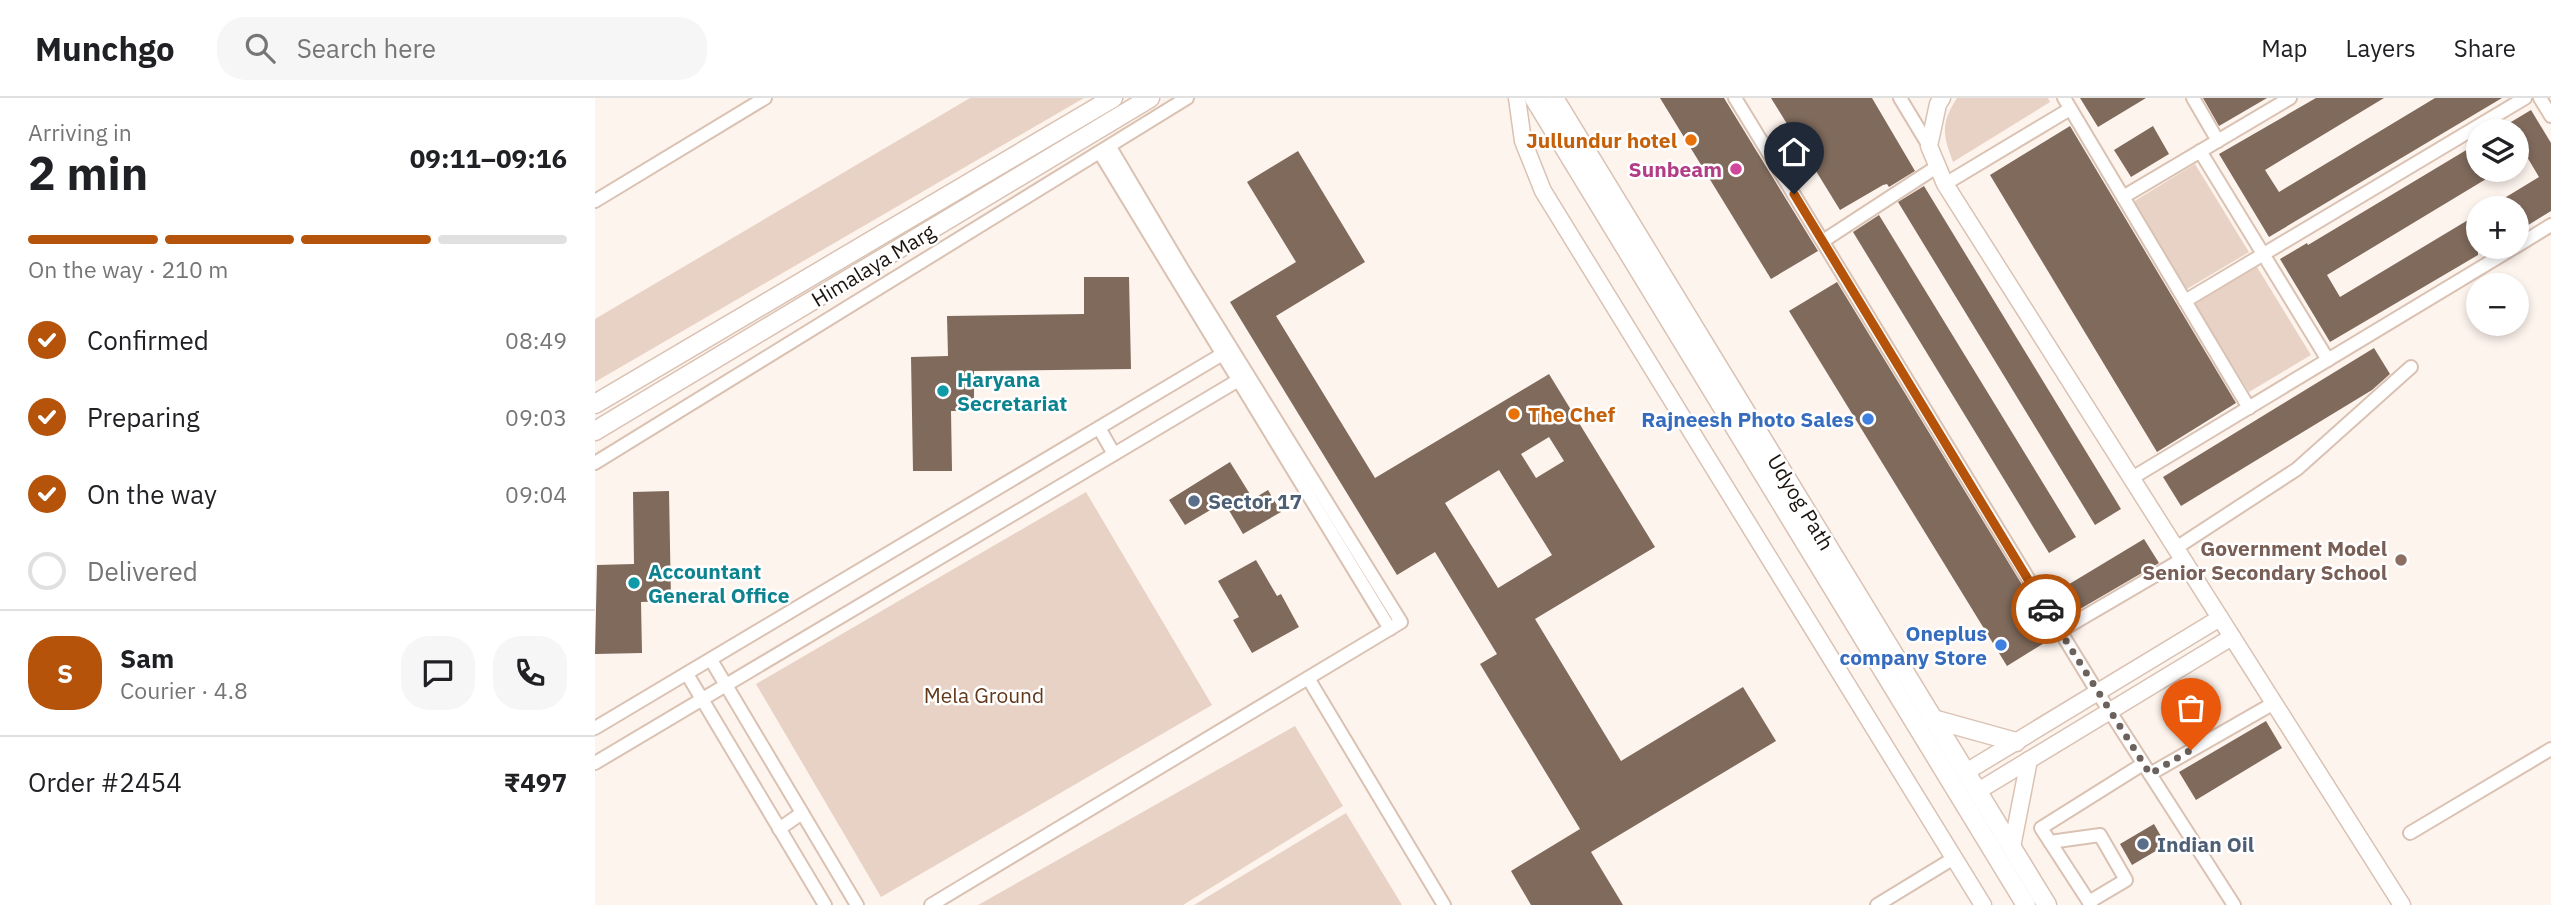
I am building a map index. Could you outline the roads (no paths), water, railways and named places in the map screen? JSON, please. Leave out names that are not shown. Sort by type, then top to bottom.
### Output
[{"type":"main road","name":"Himalaya Marg","points":[[595,404],[1113,98]]},
{"type":"main road","name":"Himalaya Marg","points":[[595,431],[1150,98]]},
{"type":"main road","name":"Udyog Path","points":[[1534,98],[2026,905]]},
{"type":"main road","name":"Udyog Path","points":[[1554,98],[2047,905]]},
{"type":"main road","points":[[1933,719],[2016,742]]},
{"type":"street","points":[[595,201],[765,98]]},
{"type":"street","points":[[595,463],[1187,98]]},
{"type":"street","points":[[1517,98],[1523,141],[1543,191],[1983,905]]},
{"type":"street","points":[[1735,98],[2109,711],[2234,905]]},
{"type":"street","points":[[1900,98],[1929,146],[1945,184],[2402,905]]},
{"type":"street","points":[[1929,146],[1938,104],[1942,98]]},
{"type":"street","points":[[2193,98],[2218,141]]},
{"type":"street","points":[[2123,197],[2290,98]]},
{"type":"street","points":[[2185,301],[2525,98]]},
{"type":"street","points":[[2540,98],[2551,116]]},
{"type":"street","points":[[1945,184],[2067,103],[2249,408]]},
{"type":"street","points":[[931,905],[1390,629],[1243,377],[1105,150]]},
{"type":"street","points":[[2200,152],[2327,360]]},
{"type":"street","points":[[1823,242],[1938,166]]},
{"type":"street","points":[[2529,238],[2551,225]]},
{"type":"street","points":[[2132,478],[2494,259]]},
{"type":"street","points":[[595,728],[1227,352]]},
{"type":"street","points":[[2060,631],[2179,553],[2297,469],[2411,367]]},
{"type":"street","points":[[595,763],[1243,377]]},
{"type":"street","points":[[1100,428],[1114,454]]},
{"type":"street","points":[[1966,772],[2220,618]]},
{"type":"street","points":[[1978,791],[2232,637]]},
{"type":"street","points":[[711,660],[857,905]]},
{"type":"street","points":[[687,674],[825,905]]},
{"type":"street","points":[[1308,678],[1444,905]]},
{"type":"street","points":[[2050,842],[2100,835],[2126,880],[2090,904],[2050,842],[2042,828],[2147,769],[2274,703]]},
{"type":"street","points":[[2410,833],[2551,749]]},
{"type":"street","points":[[2011,847],[2029,761]]},
{"type":"street","points":[[779,829],[802,813]]},
{"type":"street","points":[[1877,905],[1954,858]]},
{"type":"place","name":"Jullundur hotel","points":[[1691,140]]},
{"type":"place","name":"Sunbeam","points":[[1736,169]]},
{"type":"place","name":"Haryana Secretariat","points":[[943,391]]},
{"type":"place","name":"The Chef","points":[[1514,414]]},
{"type":"place","name":"Rajneesh Photo Sales","points":[[1868,419]]},
{"type":"place","name":"Sector 17","points":[[1194,501]]},
{"type":"place","name":"Government Model Senior Secondary School","points":[[2401,560]]},
{"type":"place","name":"Accountant General Office","points":[[634,583]]},
{"type":"place","name":"Oneplus company Store","points":[[2001,645]]},
{"type":"place","name":"Indian Oil","points":[[2143,844]]},
{"type":"park label","name":"Mela Ground","points":[[984,695]]}]
